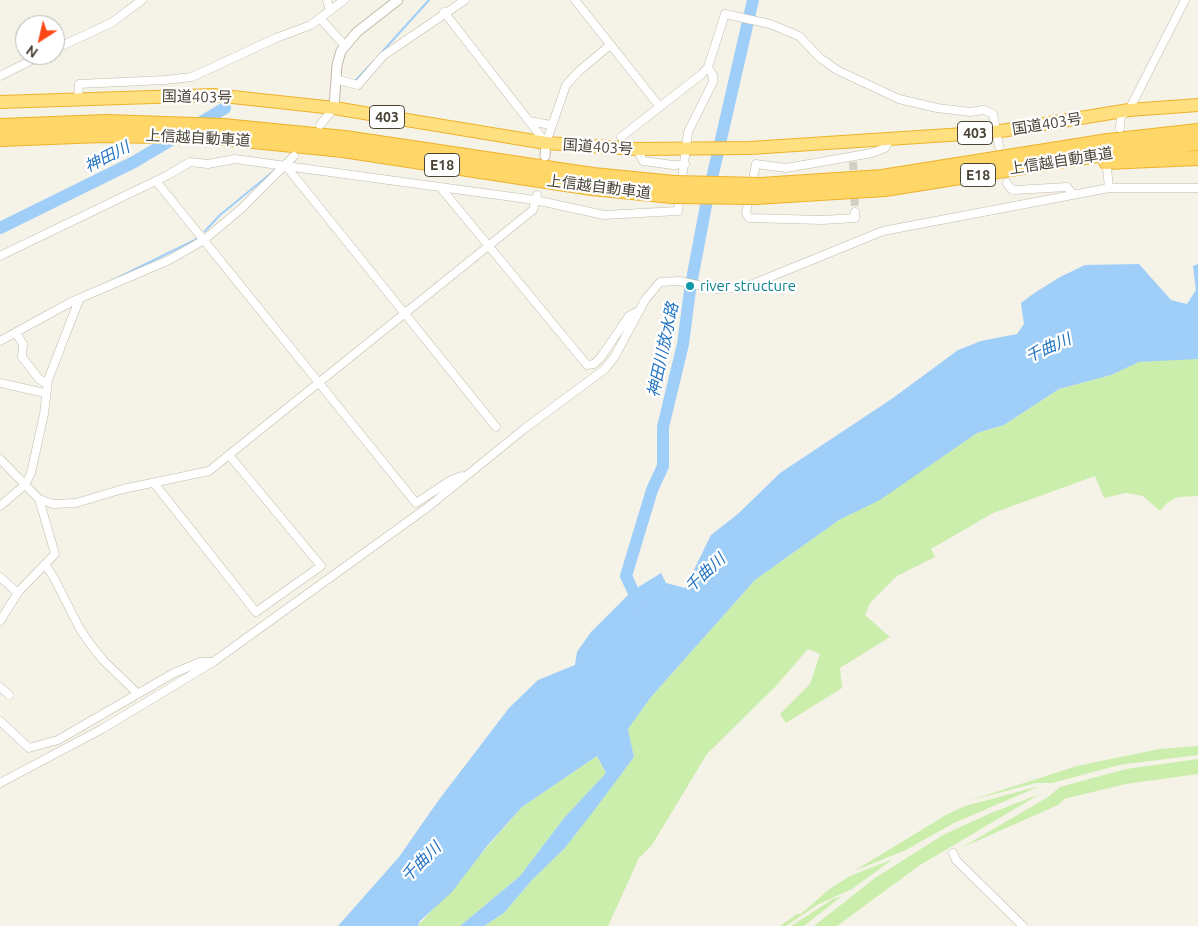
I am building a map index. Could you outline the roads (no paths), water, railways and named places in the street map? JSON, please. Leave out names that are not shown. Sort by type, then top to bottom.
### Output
[{"type":"highway","name":"国道403号","points":[[0,102],[214,95],[334,108],[545,149],[637,150],[750,148],[995,132],[1129,110],[1198,105]]},
{"type":"highway","name":"上信越自動車道","points":[[0,126],[164,122],[223,126],[345,138],[593,175],[673,189]]},
{"type":"highway","name":"上信越自動車道","points":[[758,191],[890,176],[1108,140],[1198,131]]},
{"type":"highway","name":"上信越自動車道","points":[[0,139],[154,134],[213,137],[343,150],[592,188],[842,193],[929,183],[1110,153],[1198,143]]},
{"type":"highway","points":[[929,183],[1080,164],[1198,158]]},
{"type":"street","points":[[65,44],[111,23],[142,0]]},
{"type":"street","points":[[327,0],[330,11]]},
{"type":"street","points":[[78,98],[79,84],[192,77],[276,38],[312,25],[344,0]]},
{"type":"street","points":[[320,125],[334,108],[341,51],[357,32],[398,0]]},
{"type":"street","points":[[338,80],[358,85],[383,56],[444,12],[465,0]]},
{"type":"street","points":[[574,0],[660,107]]},
{"type":"street","points":[[1120,128],[1121,116],[1129,110],[1185,0]]},
{"type":"street","points":[[444,12],[528,120],[545,149]]},
{"type":"street","points":[[621,137],[702,74],[708,67],[726,14],[770,24],[799,36],[820,58],[845,74],[899,99],[937,108],[970,112],[984,110],[993,114],[999,146]]},
{"type":"street","points":[[320,18],[345,46]]},
{"type":"street","points":[[545,149],[566,86],[578,72],[610,45]]},
{"type":"street","points":[[0,76],[22,65]]},
{"type":"street","points":[[0,256],[156,181],[190,162],[208,164],[235,159],[440,187],[536,197],[604,215],[678,211],[685,164],[691,150],[688,132],[713,82],[713,76],[708,67]]},
{"type":"street","points":[[528,120],[552,125]]},
{"type":"street","points":[[855,212],[855,218],[822,220],[749,218],[746,213],[756,164],[786,168],[852,159],[885,148],[890,140]]},
{"type":"street","points":[[637,150],[643,162],[673,165],[685,164]]},
{"type":"street","points":[[0,341],[71,302],[169,260],[204,240],[286,166],[294,156]]},
{"type":"street","points":[[286,166],[496,428]]},
{"type":"street","points":[[1107,168],[1109,188]]},
{"type":"street","points":[[156,181],[416,503],[451,480],[468,474]]},
{"type":"street","points":[[1007,183],[1011,189],[1015,190],[1067,187],[1073,194]]},
{"type":"street","points":[[440,187],[587,365],[594,364],[601,357],[629,316],[640,309]]},
{"type":"street","points":[[0,783],[102,729],[213,662],[392,534],[605,369],[615,356],[640,309],[656,284],[678,281],[717,289],[744,288],[883,231],[1109,188],[1198,188]]},
{"type":"street","points":[[0,459],[39,499],[53,504],[76,503],[154,482],[209,471],[533,210],[536,197]]},
{"type":"street","points":[[0,506],[25,485],[31,473],[44,414],[47,384],[79,300]]},
{"type":"street","points":[[16,333],[23,344],[22,357],[39,379],[47,384]]},
{"type":"street","points":[[0,384],[45,393]]},
{"type":"street","points":[[154,482],[256,612],[321,566],[229,455]]},
{"type":"street","points":[[0,621],[18,593],[55,554],[39,499]]},
{"type":"street","points":[[45,564],[63,593],[80,629],[91,645],[103,660],[138,694]]},
{"type":"street","points":[[0,577],[18,593]]},
{"type":"street","points":[[0,721],[29,748],[58,740],[172,674],[200,662],[213,662]]},
{"type":"street","points":[[0,687],[9,695]]},
{"type":"street","points":[[953,853],[956,860],[1023,926]]},
{"type":"water","name":"千曲川","points":[[1139,264],[1171,300],[1187,304],[1196,290],[1193,266],[1198,264],[1198,359],[1139,362],[1111,375],[1059,389],[1004,425],[977,433],[880,500],[839,520],[755,580],[651,697],[628,729],[634,757],[564,849],[532,880],[504,913],[484,926],[460,926],[520,876],[564,818],[606,773],[597,756],[522,807],[487,846],[452,892],[420,921],[418,926],[338,926],[399,857],[438,801],[509,708],[538,680],[575,665],[577,652],[591,632],[632,591],[661,573],[666,583],[685,588],[711,535],[739,513],[780,473],[893,398],[958,350],[981,341],[1017,334],[1024,324],[1021,303],[1033,294],[1060,277],[1085,265]]},
{"type":"waterway","points":[[382,52],[429,0]]},
{"type":"waterway","name":"神田川放水路","points":[[640,606],[626,576],[652,490],[663,466],[663,427],[683,344],[690,290],[707,200],[753,0]]},
{"type":"waterway","points":[[356,80],[374,61]]},
{"type":"waterway","name":"神田川","points":[[0,228],[134,162],[225,108]]},
{"type":"waterway","points":[[205,231],[220,215],[275,170]]},
{"type":"waterway","points":[[107,283],[197,239]]},
{"type":"tunnel","points":[[853,162],[855,212]]},
{"type":"place","name":"river structure","points":[[690,286]]}]
